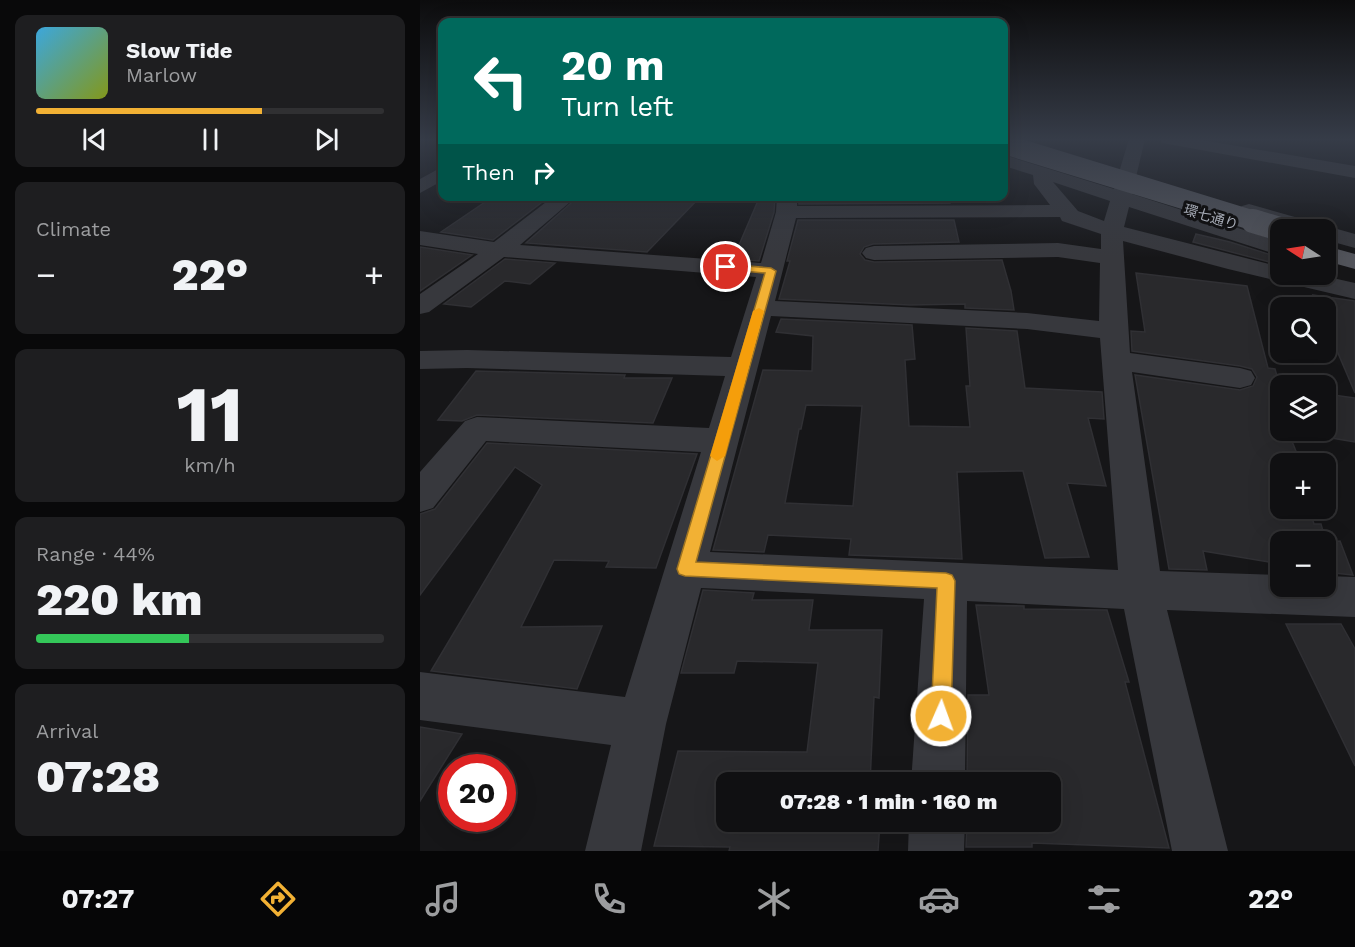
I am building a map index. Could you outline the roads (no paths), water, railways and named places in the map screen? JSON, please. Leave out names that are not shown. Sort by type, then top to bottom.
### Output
[{"type":"main road","name":"環七通り","points":[[1089,179],[1270,236]]},
{"type":"main road","name":"環七通り","points":[[1117,179],[1270,226]]},
{"type":"main road","points":[[1336,246],[1355,252]]},
{"type":"main road","points":[[1336,256],[1355,262]]},
{"type":"street","points":[[420,187],[433,179]]},
{"type":"street","points":[[1040,179],[1070,216],[1122,200],[1270,223]]},
{"type":"street","points":[[1060,179],[1270,246]]},
{"type":"street","points":[[1083,179],[1236,264],[1355,291]]},
{"type":"street","points":[[874,253],[1058,250],[1122,200]]},
{"type":"street","points":[[1122,200],[1114,346],[1142,590],[1200,851]]},
{"type":"street","points":[[420,306],[499,250],[561,201]]},
{"type":"street","points":[[613,851],[641,724],[771,271],[787,204],[1065,211]]},
{"type":"street","points":[[1336,236],[1355,242]]},
{"type":"street","points":[[420,238],[499,250],[771,271]]},
{"type":"street","points":[[1336,267],[1355,273]]},
{"type":"street","points":[[760,308],[1027,321],[1240,378]]},
{"type":"street","points":[[420,360],[467,358],[743,367]]},
{"type":"street","points":[[420,497],[477,429],[722,441]]},
{"type":"street","points":[[685,569],[1142,590],[1355,597]]},
{"type":"street","points":[[938,772],[946,581]]},
{"type":"street","points":[[420,696],[641,724]]},
{"type":"street","points":[[936,851],[937,832]]}]
